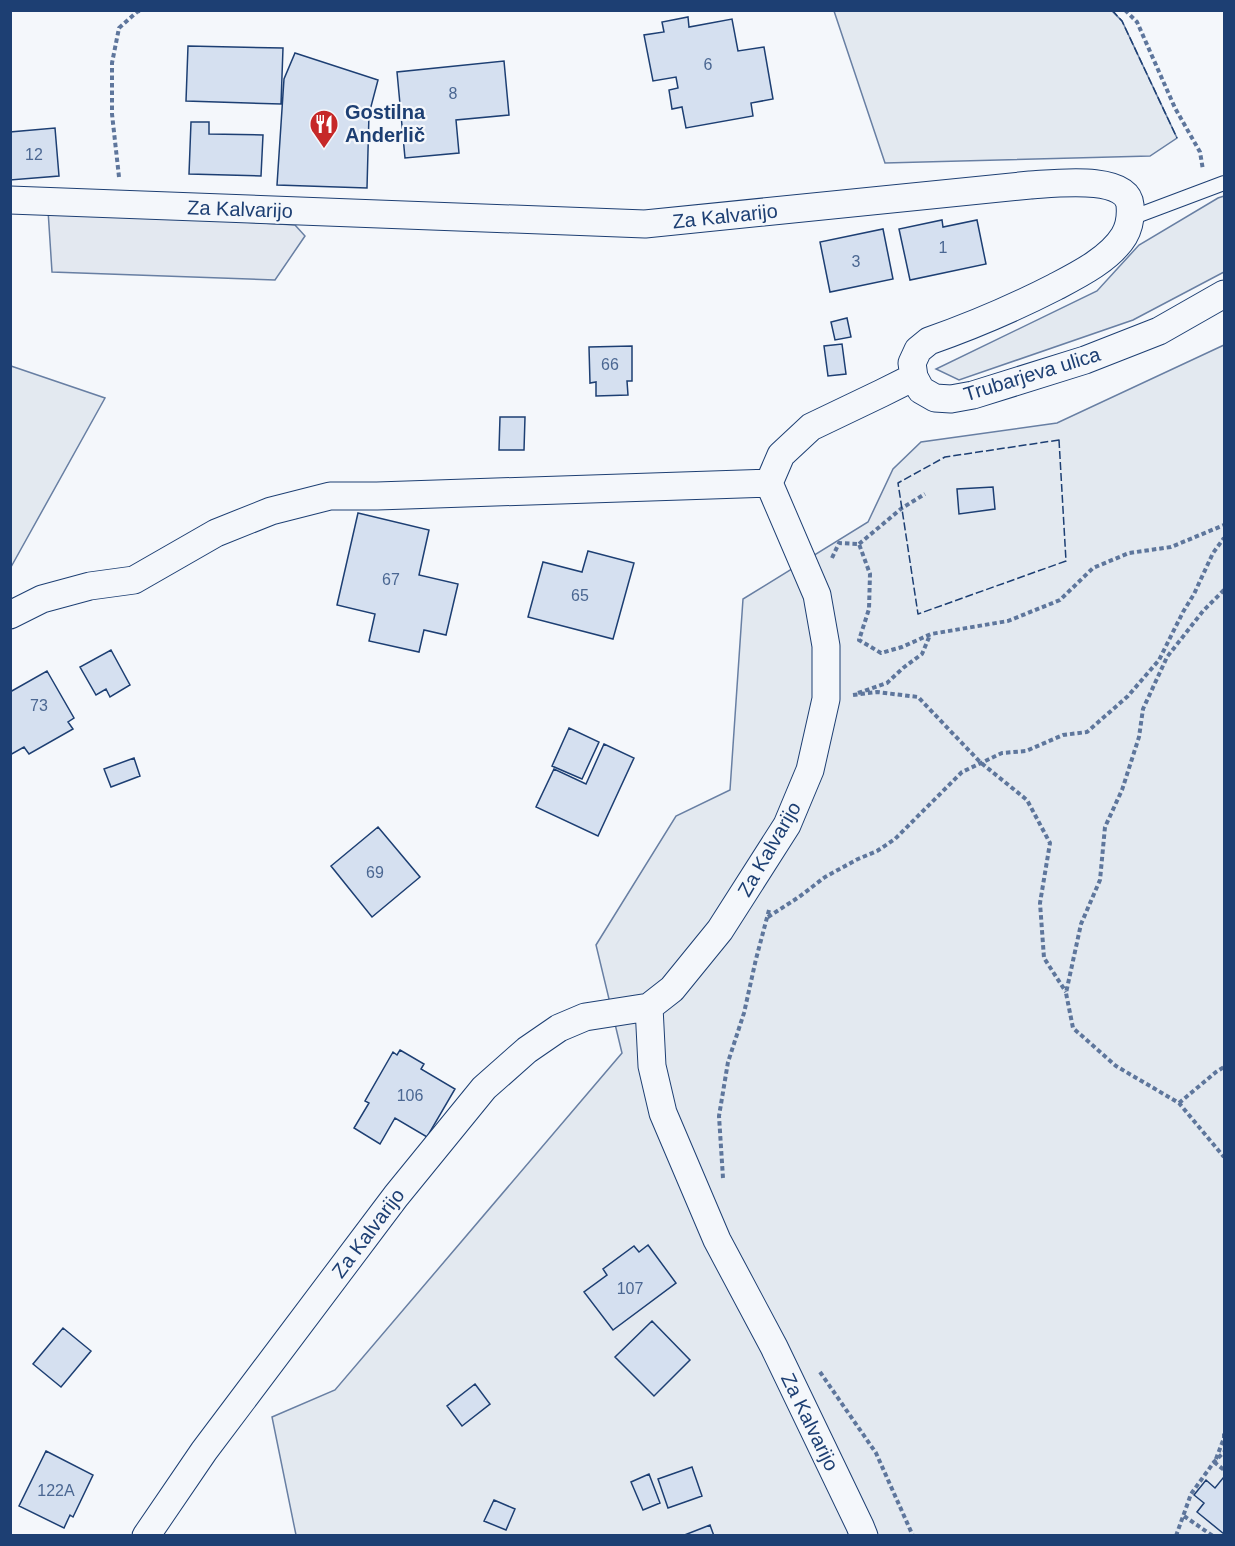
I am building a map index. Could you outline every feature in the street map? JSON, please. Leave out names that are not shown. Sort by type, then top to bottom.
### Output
[{"type":"street","name":"Za Kalvarijo","points":[[10,200],[645,224],[1076,182],[1102,184],[1121,190],[1130,201],[1131,218]]},
{"type":"street","points":[[10,615],[42,599],[90,586],[134,580],[216,533],[271,511],[330,496],[769,483],[781,454],[811,427],[914,377],[912,363],[918,350],[929,341],[1019,306],[1083,273],[1113,249],[1125,235],[1131,218]]},
{"type":"street","name":"Trubarjeva ulica","points":[[914,377],[921,390],[935,398],[951,399],[973,395],[1086,360],[1159,331],[1224,294]]},
{"type":"street","name":"Za Kalvarijo","points":[[146,1536],[204,1451],[396,1196],[484,1088],[527,1050],[559,1028],[585,1017],[649,1007],[672,989],[720,930],[787,825],[810,770],[826,699],[826,646],[817,595],[769,483]]},
{"type":"street","name":"Za Kalvarijo","points":[[649,1007],[652,1065],[663,1113],[717,1240],[774,1347],[864,1536]]},
{"type":"lane","points":[[1131,218],[1224,183]]},
{"type":"path","points":[[122,205],[112,114],[112,63],[119,28],[142,10]]},
{"type":"path","points":[[1125,10],[1137,22],[1175,108],[1200,152],[1204,177],[1201,193]]},
{"type":"path","points":[[817,595],[839,543],[859,544],[902,508],[925,494]]},
{"type":"path","points":[[859,544],[870,574],[869,609],[859,640],[881,653],[902,647],[931,634],[1008,621],[1060,600],[1093,568],[1129,553],[1171,548],[1224,525]]},
{"type":"path","points":[[767,918],[825,878],[896,839],[962,772],[1002,753],[1026,751],[1063,735],[1087,732],[1128,696],[1159,660],[1213,553],[1224,538]]},
{"type":"path","points":[[1066,993],[1081,924],[1100,879],[1105,827],[1122,790],[1139,737],[1143,709],[1167,657],[1203,611],[1224,591]]},
{"type":"path","points":[[931,634],[922,654],[887,683],[851,695],[877,692],[918,696],[980,762],[1027,800],[1050,843],[1040,903],[1044,958],[1066,993],[1073,1028],[1116,1066],[1179,1103],[1224,1157]]},
{"type":"path","points":[[724,1182],[719,1116],[728,1062],[744,1013],[772,900]]},
{"type":"path","points":[[1179,1103],[1224,1067]]},
{"type":"path","points":[[816,1366],[876,1453],[913,1536]]},
{"type":"path","points":[[1214,1462],[1224,1438],[1224,1432]]},
{"type":"path","points":[[1176,1536],[1191,1494],[1224,1452]]},
{"type":"path","points":[[1214,1462],[1224,1470]]},
{"type":"path","points":[[1184,1516],[1213,1536]]},
{"type":"shaded area","points":[[834,11],[1112,11],[1122,21],[1177,138],[1150,156],[885,163]]},
{"type":"shaded area","points":[[1224,196],[1224,272],[1133,320],[959,380],[936,369],[1097,291],[1139,245]]},
{"type":"shaded area","points":[[48,210],[295,225],[305,236],[275,280],[52,272]]},
{"type":"shaded area","points":[[1224,345],[1224,1535],[296,1535],[272,1417],[335,1390],[622,1053],[596,945],[676,816],[730,790],[743,599],[868,522],[893,469],[921,442],[1057,423]]},
{"type":"shaded area","points":[[10,366],[105,398],[11,567]]},
{"type":"building","points":[[688,17],[689,27],[732,19],[738,51],[764,47],[773,99],[751,103],[753,116],[686,128],[682,107],[672,109],[669,90],[678,88],[676,77],[653,81],[644,35],[664,32],[662,22]]},
{"type":"building","points":[[188,46],[283,48],[281,104],[186,101]]},
{"type":"building","name":"Gostilna Anderlič","points":[[295,53],[378,80],[369,114],[367,188],[277,185],[284,79]]},
{"type":"building","points":[[504,61],[509,115],[456,120],[459,153],[405,158],[397,72]]},
{"type":"building","points":[[191,122],[209,122],[209,134],[263,135],[261,176],[189,174]]},
{"type":"building","points":[[55,128],[59,176],[10,180],[10,132]]},
{"type":"building","points":[[942,220],[943,227],[977,220],[986,264],[910,280],[899,229]]},
{"type":"building","points":[[883,229],[893,279],[830,292],[820,242]]},
{"type":"building","points":[[847,318],[851,337],[835,340],[831,322]]},
{"type":"building","points":[[842,344],[846,374],[828,376],[824,346]]},
{"type":"building","points":[[632,346],[632,381],[627,381],[628,395],[596,396],[596,382],[590,383],[589,347]]},
{"type":"building","points":[[500,417],[525,417],[524,450],[499,450]]},
{"type":"building","points":[[993,487],[995,509],[959,514],[957,489]]},
{"type":"building","points":[[358,513],[429,530],[419,575],[458,584],[446,635],[424,630],[419,652],[369,641],[375,614],[337,605]]},
{"type":"building","points":[[588,551],[634,563],[613,639],[528,617],[543,562],[582,572]]},
{"type":"building","points":[[111,650],[130,685],[110,697],[106,689],[96,695],[80,667]]},
{"type":"building","points":[[47,671],[74,718],[68,722],[73,729],[29,754],[24,747],[10,755],[10,692]]},
{"type":"building","points":[[569,728],[599,742],[582,779],[552,766]]},
{"type":"building","points":[[604,744],[634,758],[598,836],[536,807],[554,769],[586,784]]},
{"type":"building","points":[[134,758],[140,776],[111,787],[104,769]]},
{"type":"building","points":[[378,827],[420,877],[372,917],[331,866]]},
{"type":"building","points":[[400,1050],[424,1064],[421,1069],[455,1089],[427,1137],[395,1118],[380,1144],[354,1128],[369,1103],[365,1101],[393,1052],[397,1055]]},
{"type":"building","points":[[648,1245],[676,1283],[613,1330],[584,1292],[607,1275],[603,1269],[634,1246],[639,1252]]},
{"type":"building","points":[[652,1321],[690,1360],[654,1396],[615,1357]]},
{"type":"building","points":[[63,1328],[91,1351],[61,1387],[33,1364]]},
{"type":"building","points":[[475,1384],[490,1404],[462,1426],[447,1406]]},
{"type":"building","points":[[46,1451],[93,1475],[73,1517],[70,1515],[64,1528],[19,1506]]},
{"type":"building","points":[[692,1467],[702,1496],[668,1508],[658,1479]]},
{"type":"building","points":[[649,1474],[660,1503],[643,1510],[631,1482]]},
{"type":"building","points":[[1223,1478],[1224,1534],[1197,1512],[1204,1503],[1194,1495],[1206,1480],[1215,1488]]},
{"type":"building","points":[[494,1500],[515,1509],[506,1530],[484,1521]]},
{"type":"building","points":[[710,1525],[714,1536],[682,1536]]},
{"type":"fence","points":[[1112,10],[1122,21],[1177,138]]},
{"type":"fence","points":[[1059,440],[1066,561],[918,614],[898,483],[945,457],[1059,440]]},
{"type":"place","name":"Gostilna Anderlič","points":[[324,150]]}]
